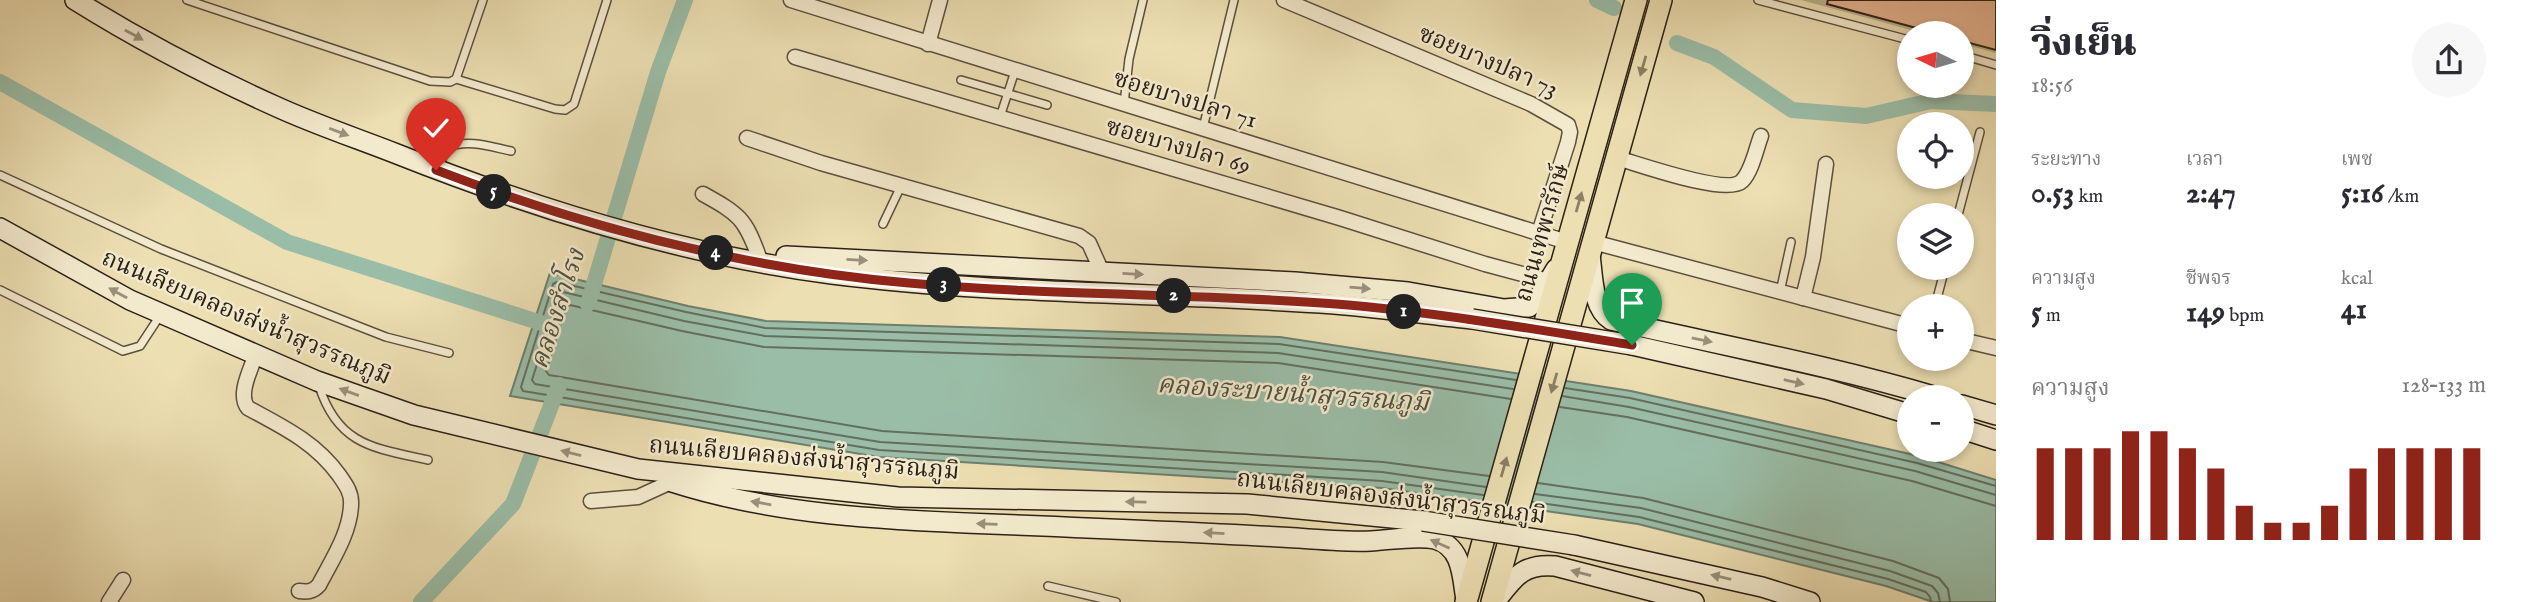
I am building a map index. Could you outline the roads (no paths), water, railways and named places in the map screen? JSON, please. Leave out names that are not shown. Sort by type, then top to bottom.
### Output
[{"type":"main road","points":[[75,0],[209,76],[279,108],[494,192],[588,223],[827,274],[909,283],[1038,292],[1336,304],[1472,319],[1632,345],[1826,389],[1897,410]]},
{"type":"main road","name":"ถนนเทพารักษ์","points":[[1466,602],[1636,0]]},
{"type":"main road","name":"ถนนเทพารักษ์","points":[[1494,602],[1661,0]]},
{"type":"main road","name":"ถนนเลียบคลองส่งน้ำสุวรรณภูมิ","points":[[0,228],[130,300],[317,381],[414,415],[643,470],[898,497],[1247,504],[1423,522],[1574,545],[1762,587],[1810,602]]},
{"type":"main road","points":[[1592,248],[1598,306],[1603,315],[1611,320],[1778,355],[1897,385]]},
{"type":"main road","points":[[740,256],[790,256],[1295,282],[1408,292],[1504,310],[1529,307],[1539,297],[1565,249]]},
{"type":"main road","points":[[1974,409],[1996,415]]},
{"type":"main road","points":[[1974,433],[1996,440]]},
{"type":"main road","points":[[643,470],[671,482],[724,496],[782,507],[891,520],[1209,532],[1353,542],[1420,538],[1435,540],[1448,546],[1456,555],[1461,565],[1466,602]]},
{"type":"main road","points":[[1494,602],[1519,574],[1528,567],[1539,564],[1695,602]]},
{"type":"street","name":"ซอยบางปลา 71","points":[[791,0],[1539,233],[1565,249]]},
{"type":"street","points":[[928,44],[940,0]]},
{"type":"street","name":"ซอยบางปลา 73","points":[[1283,0],[1531,104],[1568,125],[1568,142],[1539,233]]},
{"type":"street","name":"ซอยบางปลา 69","points":[[795,57],[1548,281]]},
{"type":"street","points":[[1617,158],[1711,185],[1734,186],[1745,178],[1761,136]]},
{"type":"street","points":[[747,138],[821,163],[1079,236],[1089,243],[1102,272]]},
{"type":"street","points":[[1802,298],[1812,257],[1826,164]]},
{"type":"street","points":[[703,194],[740,218],[748,229],[740,256]]},
{"type":"street","points":[[1592,248],[1897,323]]},
{"type":"street","points":[[1974,343],[1996,348]]},
{"type":"street","points":[[256,354],[244,393],[244,403],[248,408],[303,438],[327,458],[351,495],[349,520],[339,548],[319,585],[308,592],[299,591]]},
{"type":"street","points":[[591,501],[638,496],[671,482]]},
{"type":"street","points":[[109,602],[123,580]]},
{"type":"lane","points":[[187,0],[430,81],[450,82],[456,79],[555,110],[570,108],[574,104],[607,0]]},
{"type":"lane","points":[[456,79],[483,0]]},
{"type":"lane","points":[[1124,105],[1129,59],[1143,0]]},
{"type":"lane","points":[[1203,129],[1234,0]]},
{"type":"lane","points":[[1758,0],[1897,37]]},
{"type":"lane","points":[[1974,59],[1996,65]]},
{"type":"lane","points":[[999,118],[1015,71]]},
{"type":"lane","points":[[961,80],[1047,105]]},
{"type":"lane","points":[[1961,203],[1980,132]]},
{"type":"lane","points":[[436,170],[449,146],[458,143],[511,151]]},
{"type":"lane","points":[[0,175],[161,248],[386,337],[450,353]]},
{"type":"lane","points":[[883,224],[901,186]]},
{"type":"lane","points":[[1780,292],[1791,242]]},
{"type":"lane","points":[[0,290],[123,351],[140,346],[162,313]]},
{"type":"lane","points":[[317,381],[325,406],[342,430],[363,443],[385,451],[428,460]]},
{"type":"lane","points":[[1048,586],[1116,602]]},
{"type":"water","name":"คลองระบายน้ำสุวรรณภูมิ","points":[[550,273],[688,306],[766,321],[1280,337],[1631,391],[1897,451],[1897,462],[1938,462],[1996,480],[1996,602],[1933,602],[1886,586],[1638,524],[1382,488],[879,457],[510,396]]},
{"type":"waterway","name":"คลองสำโรง","points":[[588,304],[658,72],[685,0]]},
{"type":"waterway","points":[[1597,0],[1614,8]]},
{"type":"waterway","points":[[1677,43],[1714,57],[1792,110],[1866,116],[1931,101],[1996,104]]},
{"type":"waterway","points":[[0,82],[287,242],[554,327]]},
{"type":"waterway","name":"คลองสำโรง","points":[[421,602],[513,504],[559,385]]}]
